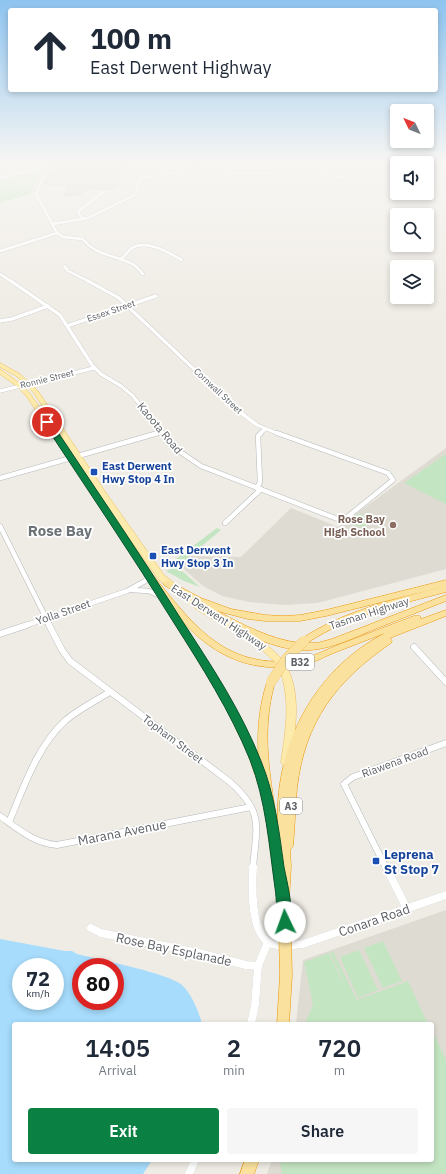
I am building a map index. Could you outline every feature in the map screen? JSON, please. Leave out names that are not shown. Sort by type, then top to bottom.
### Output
[{"type":"highway","name":"B32","points":[[153,581],[177,610],[209,642],[231,656],[246,661],[263,664],[302,662],[392,627],[446,609]]},
{"type":"highway","points":[[167,583],[197,600],[227,611],[261,618],[291,618],[327,613],[446,583]]},
{"type":"highway","name":"Tasman Highway","points":[[284,901],[269,806],[262,731],[264,705],[271,682],[286,658],[304,641],[321,629],[344,619],[446,589]]},
{"type":"highway","name":"Tasman Highway","points":[[186,598],[267,640],[295,647],[318,647],[327,645],[446,598]]},
{"type":"highway","name":"Tasman Highway","points":[[283,1022],[286,975],[284,901],[286,862],[283,827],[284,798],[293,752],[304,720],[315,700],[330,680],[352,658],[399,630],[446,613]]},
{"type":"highway","name":"A3","points":[[284,901],[292,787],[303,740],[314,716],[330,690],[367,655],[403,633],[446,616]]},
{"type":"highway","points":[[247,1174],[251,1162]]},
{"type":"main road","name":"East Derwent Highway","points":[[0,365],[18,375],[36,392],[74,457],[233,710],[254,757],[269,806]]},
{"type":"main road","name":"East Derwent Highway","points":[[0,371],[20,386],[29,396],[151,564],[167,583],[186,598],[260,643],[281,664],[290,683],[292,702],[284,798]]},
{"type":"street","points":[[49,217],[57,233],[67,238],[83,239],[91,248],[110,257],[121,259],[135,265],[143,274]]},
{"type":"street","points":[[53,224],[84,219],[89,217]]},
{"type":"street","points":[[0,251],[57,233]]},
{"type":"street","points":[[121,259],[133,247],[145,245],[182,260]]},
{"type":"street","name":"Cornwall Street","points":[[64,266],[68,270],[116,296],[127,305],[243,416],[265,428],[388,473],[393,480]]},
{"type":"street","name":"Kaoota Road","points":[[0,274],[48,306],[60,316],[94,368],[128,390],[176,449],[191,461],[340,520],[346,518],[393,480]]},
{"type":"street","name":"Essex Street","points":[[67,326],[156,296]]},
{"type":"street","points":[[0,321],[12,319],[48,306]]},
{"type":"street","name":"Ronnie Street","points":[[0,391],[94,368]]},
{"type":"street","points":[[225,523],[259,489],[258,436],[265,428]]},
{"type":"street","points":[[0,478],[162,432]]},
{"type":"street","name":"Topham Street","points":[[0,526],[62,650],[70,661],[243,793],[251,807],[257,832],[253,865],[254,915],[257,929],[268,942]]},
{"type":"street","name":"Yolla Street","points":[[0,634],[127,591],[146,581],[146,571]]},
{"type":"street","name":"Yolla Street","points":[[127,591],[144,590],[163,598]]},
{"type":"street","points":[[414,647],[446,682]]},
{"type":"street","points":[[9,822],[42,751],[57,729],[66,719],[110,692]]},
{"type":"street","name":"Riawena Road","points":[[407,909],[346,790],[345,783],[353,777],[446,743]]},
{"type":"street","name":"Marana Avenue","points":[[0,816],[36,841],[50,845],[57,845],[251,807]]},
{"type":"street","name":"Conara Road","points":[[268,942],[285,947],[303,944],[446,895]]},
{"type":"street","name":"Rose Bay Esplanade","points":[[90,928],[101,934],[199,953],[246,965],[258,966]]},
{"type":"street","points":[[251,1022],[255,1005],[258,966],[268,942]]},
{"type":"street","points":[[189,1174],[194,1162]]},
{"type":"shaded area","name":"Rose Bay High School","points":[[446,448],[446,569],[317,603],[284,605],[249,602],[222,596],[203,586],[179,565],[189,556],[241,557],[291,508],[338,527]]},
{"type":"shaded area","points":[[446,910],[446,1174],[267,1174],[271,1162],[434,1162],[434,1022],[296,1022],[303,960]]},
{"type":"green space","points":[[446,454],[446,504],[404,483]]},
{"type":"green space","points":[[361,514],[369,519],[368,525],[360,527],[352,524],[350,520],[352,516]]},
{"type":"green space","points":[[217,528],[221,530],[179,565],[176,563],[164,568]]},
{"type":"green space","points":[[175,567],[181,570],[200,587],[184,581],[166,571]]},
{"type":"green space","points":[[383,941],[402,981],[383,988],[364,948]]},
{"type":"green space","points":[[359,950],[378,990],[358,998],[340,957]]},
{"type":"green space","points":[[333,951],[357,1000],[408,981],[427,1022],[306,1022],[313,1004],[304,962],[329,953],[343,981],[330,952]]},
{"type":"green space","points":[[434,1036],[446,1060],[446,1174],[282,1174],[280,1162],[434,1162]]},
{"type":"water","points":[[0,939],[72,951],[77,954],[94,958],[72,958],[72,1010],[124,1010],[124,965],[176,981],[183,986],[189,994],[195,1004],[201,1022],[12,1022],[12,1162],[151,1162],[143,1174],[0,1174]]},
{"type":"place","name":"East Derwent Hwy Stop 4 In","points":[[94,472]]},
{"type":"place","name":"Rose Bay High School","points":[[393,525]]},
{"type":"place","name":"East Derwent Hwy Stop 3 In","points":[[153,556]]},
{"type":"place","name":"Leprena St Stop 7","points":[[376,861]]},
{"type":"district","name":"Rose Bay","points":[[60,531]]},
{"type":"route","points":[[47,422],[153,581],[210,672],[239,722],[256,762],[269,806],[284,901],[285,922]]}]
